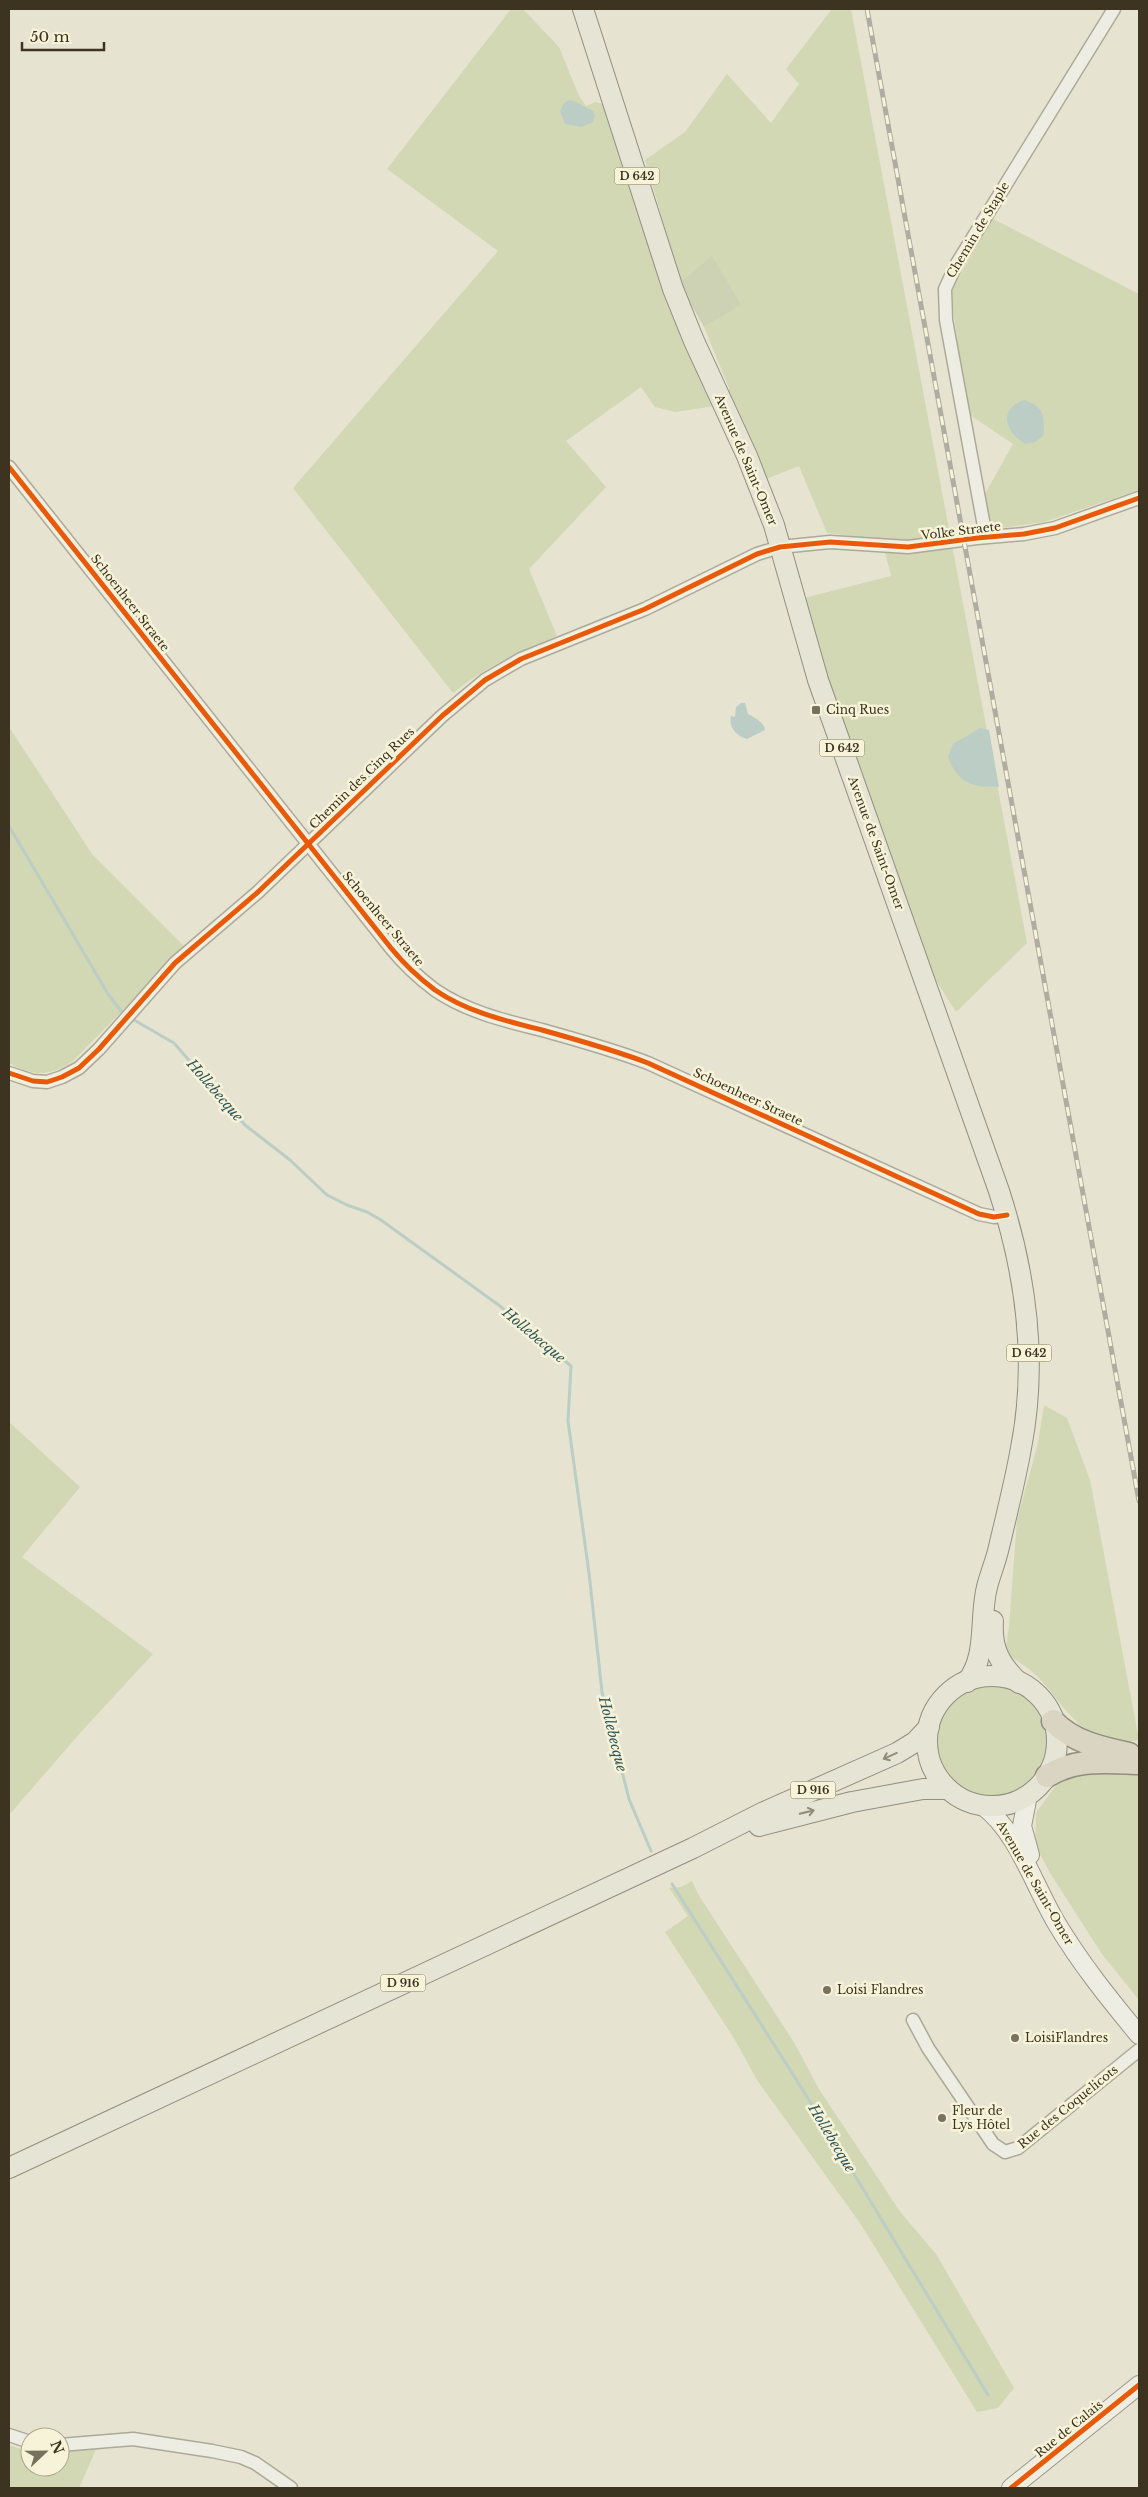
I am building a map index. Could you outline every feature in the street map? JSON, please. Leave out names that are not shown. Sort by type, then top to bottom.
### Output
[{"type":"highway","points":[[1053,1721],[1063,1731],[1077,1739],[1139,1756]]},
{"type":"highway","points":[[1047,1776],[1064,1766],[1079,1762],[1139,1763]]},
{"type":"main road","name":"Avenue de Saint-Omer","points":[[583,9],[674,289],[694,341],[750,463],[780,547],[822,692],[1007,1215],[1019,1260],[1025,1298],[1028,1377],[1021,1447],[998,1551],[985,1595],[978,1662],[967,1682]]},
{"type":"main road","name":"Avenue de Saint-Omer","points":[[998,1551],[993,1642],[1000,1661],[1019,1683]]},
{"type":"main road","points":[[991,1676],[1019,1683],[1038,1696],[1053,1721],[1056,1749],[1047,1776],[1028,1795],[1006,1805],[983,1806],[964,1800],[948,1789],[940,1780],[931,1764],[927,1746],[929,1727],[935,1710],[951,1691],[967,1682],[991,1676]]},
{"type":"main road","name":"D 916","points":[[9,2168],[775,1808],[897,1753],[915,1742],[929,1727]]},
{"type":"main road","name":"D 916","points":[[693,1848],[749,1829],[828,1807],[914,1791],[948,1789]]},
{"type":"main road","name":"Avenue de Saint-Omer","points":[[1028,1795],[1022,1826],[1024,1838],[1034,1863],[1079,1941],[1139,2020]]},
{"type":"main road","name":"Avenue de Saint-Omer","points":[[983,1806],[1006,1827],[1043,1901],[1063,1934],[1094,1979],[1139,2035]]},
{"type":"main road","name":"Rue de Calais","points":[[1011,2488],[1139,2384]]},
{"type":"street","name":"Chemin de Staple","points":[[986,537],[946,320],[945,289],[956,265],[1114,9]]},
{"type":"street","name":"Schoenheer Straete","points":[[9,467],[405,964],[436,990],[459,1003],[498,1018],[601,1046],[639,1059],[979,1214],[994,1217],[1007,1215]]},
{"type":"street","name":"Volke Straete","points":[[780,547],[838,542],[908,547],[1024,534],[1047,530],[1139,498]]},
{"type":"street","name":"Chemin des Cinq Rues","points":[[9,1073],[33,1081],[47,1082],[62,1078],[79,1068],[99,1049],[175,963],[249,900],[442,716],[494,674],[531,655],[645,609],[757,554],[780,547]]},
{"type":"street","name":"Rue des Coquelicots","points":[[913,2020],[928,2048],[993,2144],[1005,2152],[1018,2148],[1139,2050]]},
{"type":"street","points":[[70,2444],[133,2439],[200,2448],[247,2460],[262,2467],[291,2488]]},
{"type":"green space","points":[[511,9],[523,9],[559,47],[579,96],[586,106],[596,102],[607,105],[646,238],[681,329],[714,406],[676,412],[655,407],[641,387],[566,441],[606,487],[529,569],[557,636],[503,660],[453,693],[293,488],[498,251],[387,169]]},
{"type":"green space","points":[[832,9],[851,9],[1027,943],[956,1012],[927,966],[822,664],[804,598],[891,576],[882,540],[827,533],[799,466],[766,479],[729,397],[729,388],[704,327],[740,305],[681,282],[645,160],[685,132],[727,74],[771,123],[799,84],[786,69]]},
{"type":"green space","points":[[993,219],[1139,294],[1139,490],[1044,522],[994,529],[982,499],[1013,444],[967,413],[952,301],[953,290],[957,280]]},
{"type":"green space","points":[[712,256],[741,305],[704,327],[683,290],[681,282]]},
{"type":"green space","points":[[9,727],[92,854],[185,947],[73,1061],[57,1070],[41,1073],[26,1070],[9,1063]]},
{"type":"green space","points":[[1044,1405],[1067,1418],[1090,1480],[1139,1740],[1121,1741],[1106,1739],[1093,1734],[1071,1716],[1037,1676],[1005,1652],[1009,1627],[1017,1520],[1038,1443]]},
{"type":"green space","points":[[9,1422],[80,1487],[22,1557],[153,1654],[80,1733],[9,1815]]},
{"type":"green space","points":[[992,1685],[1013,1689],[1032,1701],[1044,1720],[1048,1741],[1044,1762],[1032,1781],[1013,1793],[992,1797],[971,1793],[952,1781],[940,1762],[936,1741],[940,1720],[952,1701],[971,1689]]},
{"type":"green space","points":[[1139,1770],[1139,2000],[1102,1954],[1050,1873],[1035,1845],[1036,1813],[1064,1774]]},
{"type":"green space","points":[[692,1881],[698,1894],[795,2044],[819,2089],[901,2213],[936,2254],[1014,2388],[998,2408],[977,2412],[860,2223],[757,2080],[735,2040],[665,1932],[688,1916],[669,1888],[681,1887]]},
{"type":"green space","points":[[9,2445],[20,2449],[20,2477],[70,2477],[70,2449],[97,2447],[79,2488],[9,2488]]},
{"type":"shaded area","points":[[569,100],[593,111],[595,116],[593,122],[582,127],[565,124],[560,111],[564,103]]},
{"type":"shaded area","points":[[1024,400],[1039,409],[1044,423],[1043,436],[1035,442],[1025,444],[1013,433],[1007,421],[1010,409]]},
{"type":"shaded area","points":[[741,703],[745,703],[748,714],[761,722],[765,730],[747,739],[736,733],[730,720],[731,716],[735,717],[736,707]]},
{"type":"shaded area","points":[[980,728],[989,730],[999,787],[974,785],[967,782],[956,773],[948,757],[953,744]]},
{"type":"waterway","name":"Hollebecque","points":[[9,826],[108,994],[121,1011]]},
{"type":"waterway","name":"Hollebecque","points":[[134,1020],[174,1043],[245,1125],[290,1160],[327,1195],[381,1220],[500,1306],[571,1366],[568,1421],[589,1573],[602,1692],[629,1799],[651,1851]]},
{"type":"waterway","name":"Hollebecque","points":[[672,1884],[806,2095],[988,2395]]},
{"type":"railway","points":[[867,9],[1139,1501]]},
{"type":"cycle path","points":[[9,467],[391,948],[412,971],[435,990],[447,998],[487,1015],[596,1045],[648,1063],[979,1214],[994,1217],[1007,1215]]},
{"type":"cycle path","points":[[9,1073],[33,1081],[47,1082],[79,1068],[99,1049],[175,963],[258,892],[442,716],[485,680],[521,659],[645,609],[757,554],[780,547],[830,542],[908,547],[1024,534],[1055,528],[1139,498]]},
{"type":"cycle path","points":[[1011,2488],[1139,2385]]},
{"type":"place","name":"Cinq Rues","points":[[816,710]]},
{"type":"place","name":"Loisi Flandres","points":[[827,1990]]},
{"type":"place","name":"LoisiFlandres","points":[[1015,2038]]},
{"type":"place","name":"Fleur de Lys Hôtel","points":[[942,2118]]}]
